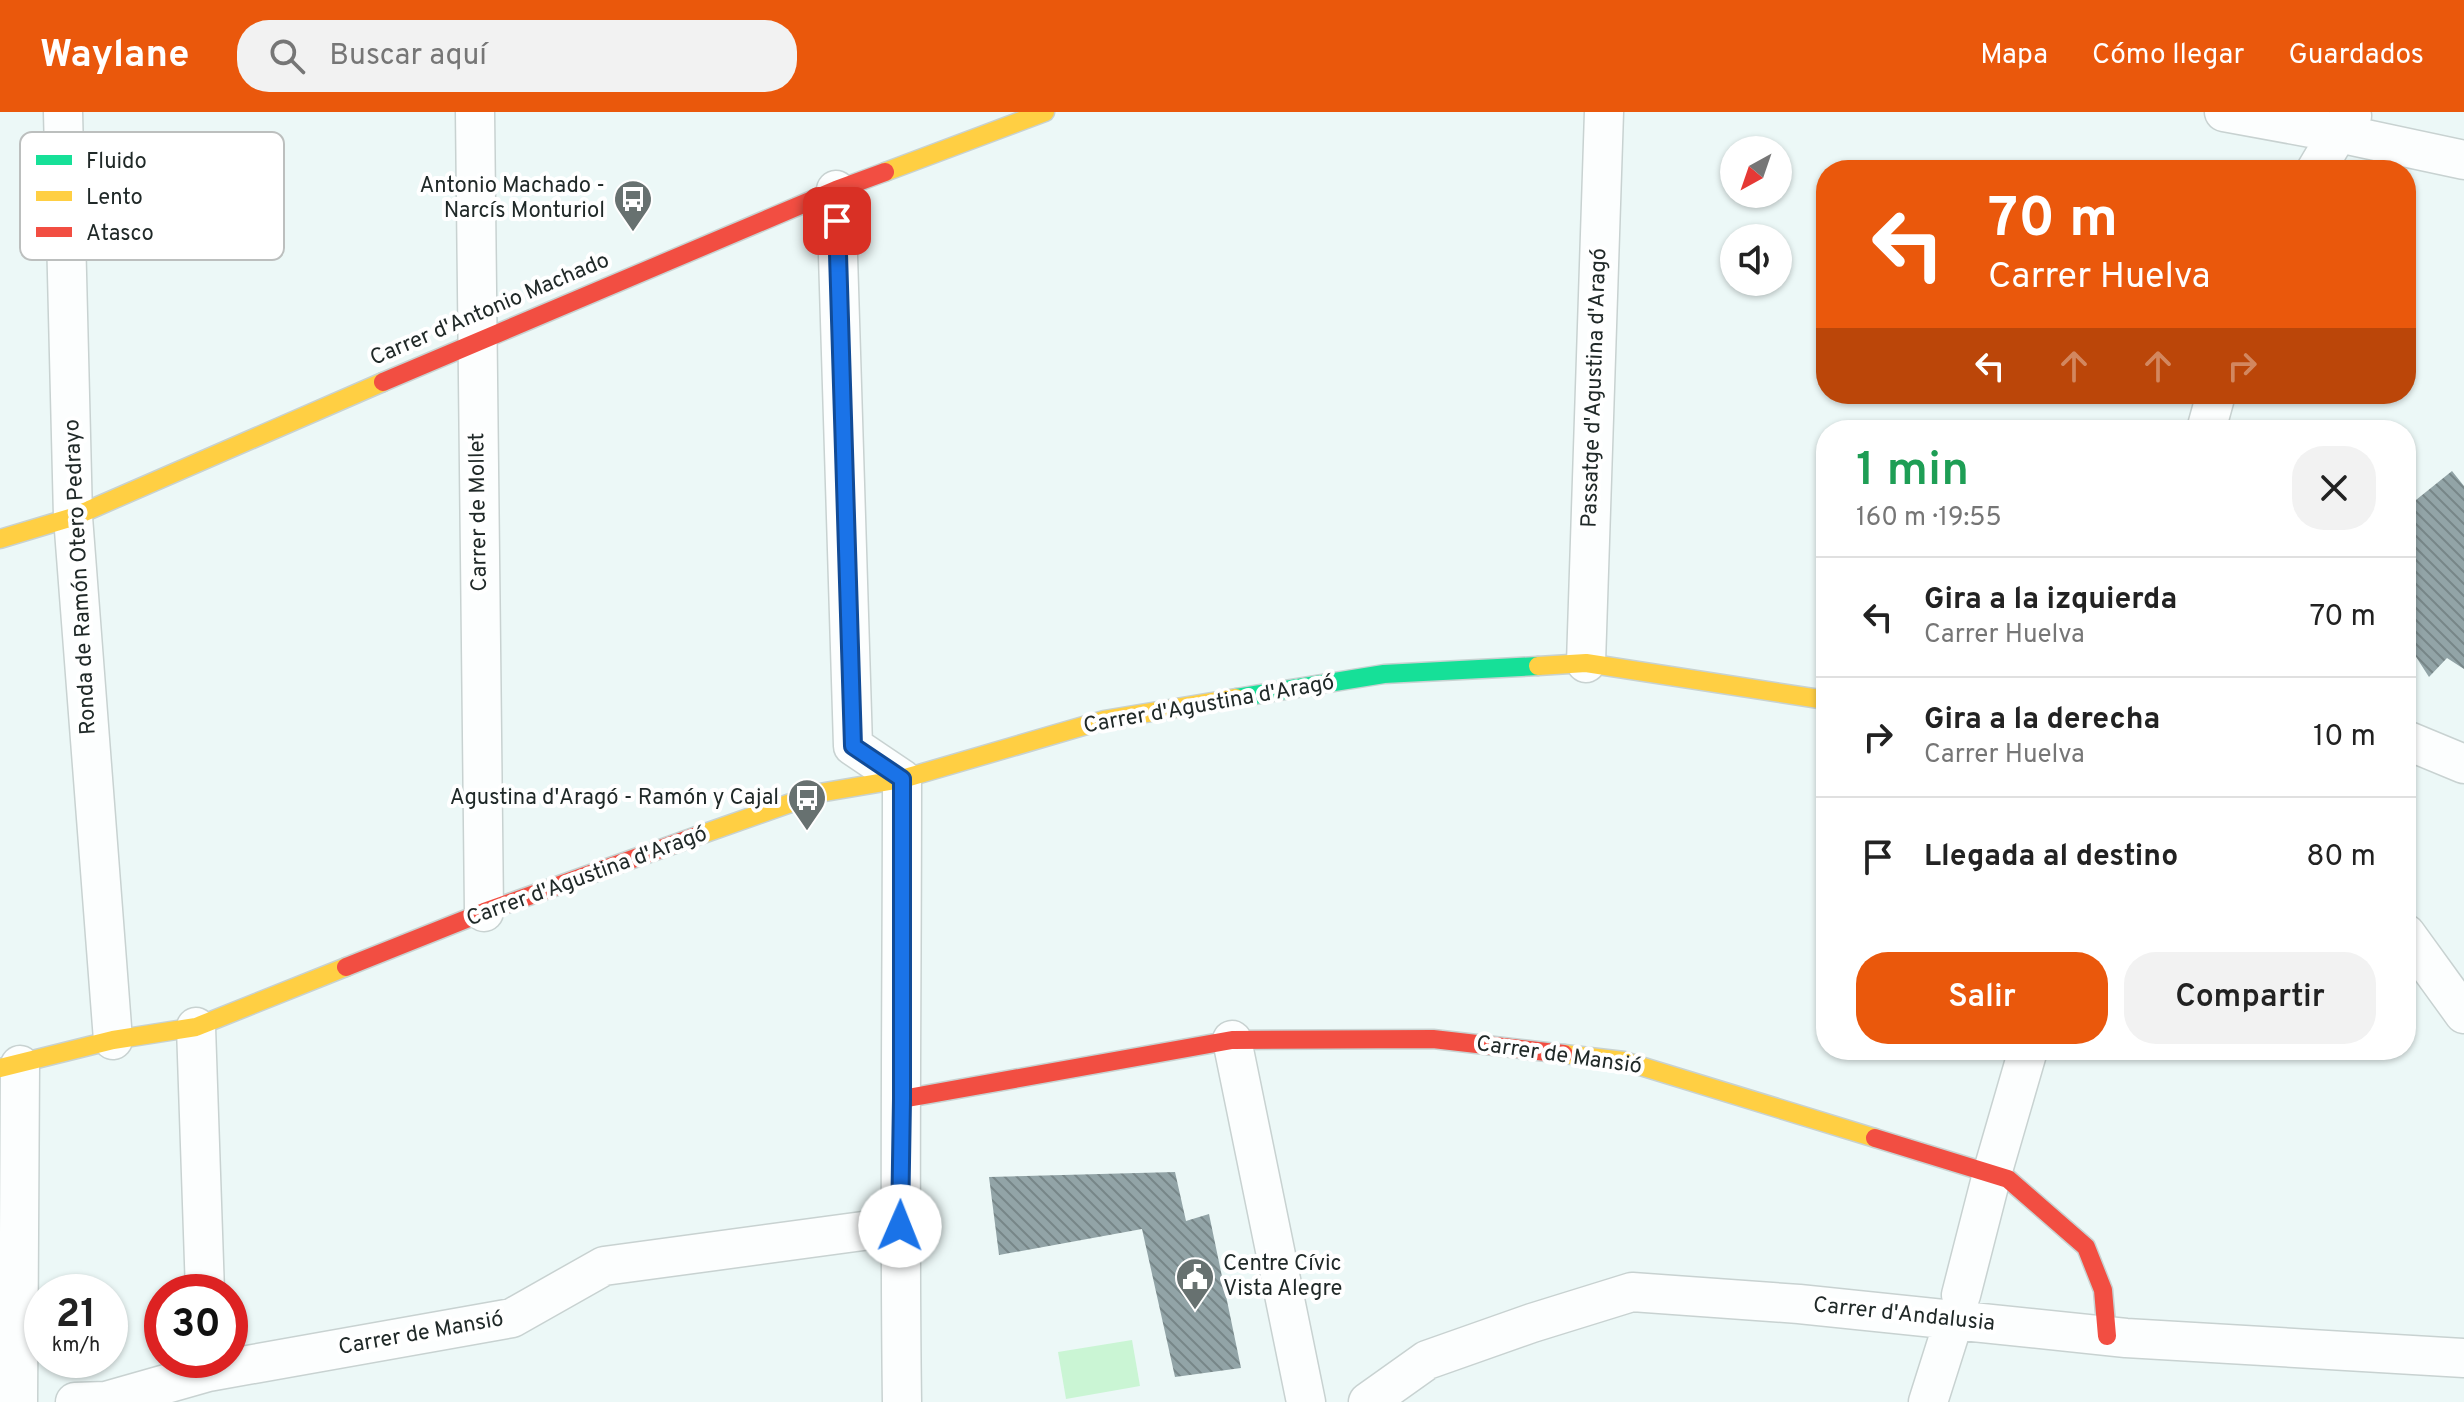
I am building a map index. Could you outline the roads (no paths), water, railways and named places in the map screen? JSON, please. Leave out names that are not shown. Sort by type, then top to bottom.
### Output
[{"type":"street","name":"Ronda de Ramón Otero Pedrayo","points":[[63,112],[63,132]]},
{"type":"street","name":"Carrer de Mollet","points":[[475,112],[484,912]]},
{"type":"street","name":"Carrer d'Antonio Machado","points":[[0,539],[73,517],[477,341],[836,190],[1045,112]]},
{"type":"street","name":"Passatge d'Agustina d'Aragó","points":[[1586,663],[1604,112]]},
{"type":"street","points":[[2224,112],[2346,123],[2464,160]]},
{"type":"street","points":[[2322,160],[2346,123]]},
{"type":"street","points":[[836,190],[853,746],[902,779],[902,1402]]},
{"type":"street","name":"Ronda de Ramón Otero Pedrayo","points":[[67,260],[73,517],[113,1040]]},
{"type":"street","name":"Carrer d'Agustina d'Aragó","points":[[10,1066],[113,1040],[196,1027],[484,912],[819,793],[902,779],[1104,720],[1384,674],[1586,663],[1816,698]]},
{"type":"street","points":[[2416,744],[2464,764]]},
{"type":"street","points":[[2416,948],[2464,1014]]},
{"type":"street","points":[[196,1027],[204,1274]]},
{"type":"street","name":"Carrer de Mansió","points":[[902,1099],[1232,1040],[1433,1039],[1624,1061],[2008,1179],[2086,1247],[2103,1290],[2107,1336]]},
{"type":"street","points":[[1232,1040],[1306,1402]]},
{"type":"street","points":[[1928,1402],[2025,1060]]},
{"type":"street","points":[[10,1066],[18,1402]]},
{"type":"street","name":"Carrer de Mansió","points":[[248,1360],[512,1318],[604,1266],[900,1226]]},
{"type":"street","name":"Carrer d'Andalusia","points":[[1368,1402],[1427,1360],[1632,1292],[1799,1304],[1957,1308],[2107,1336],[2464,1358]]},
{"type":"street","name":"Carrer de Mansió","points":[[96,1402],[171,1378]]},
{"type":"place","name":"Antonio Machado - Narcís Monturiol","points":[[633,233]]},
{"type":"place","name":"Agustina d'Aragó - Ramón y Cajal","points":[[807,832]]},
{"type":"place","name":"Centre Cívic Vista Alegre","points":[[1195,1311]]}]
